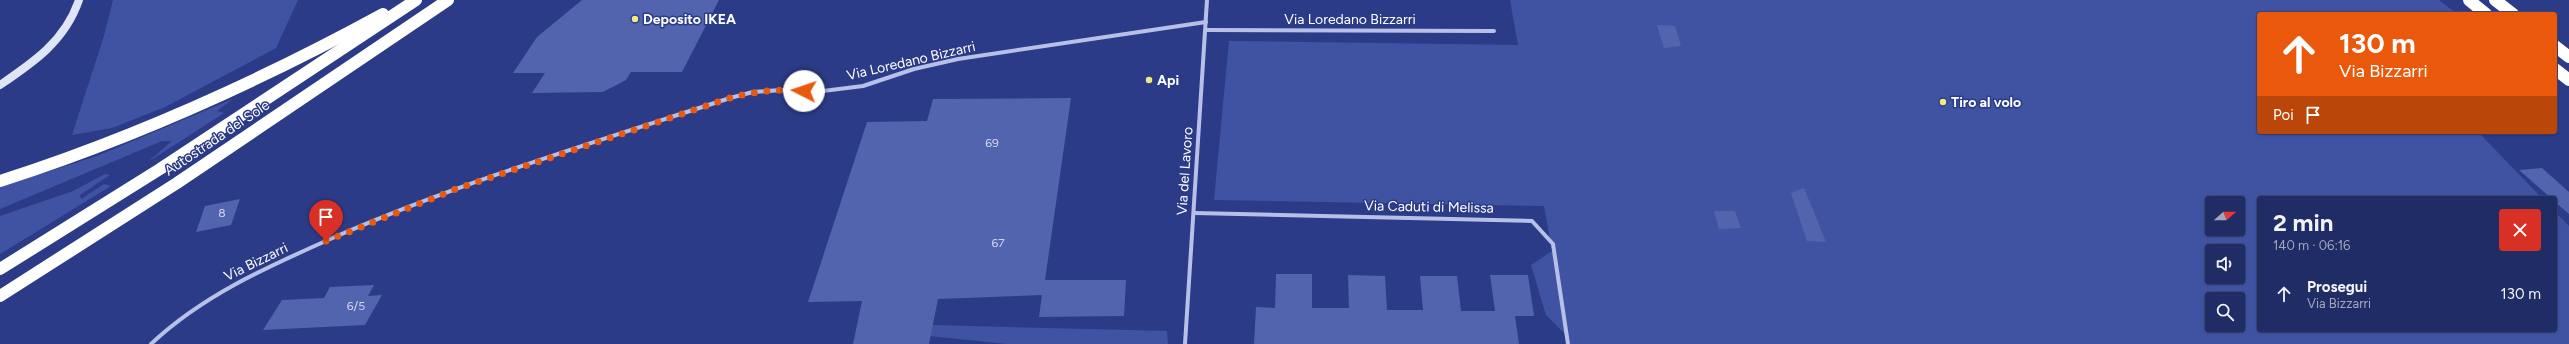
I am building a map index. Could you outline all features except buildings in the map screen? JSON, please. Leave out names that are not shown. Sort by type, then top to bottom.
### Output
[{"type":"highway","points":[[0,181],[121,140],[218,99],[312,52],[407,0]]},
{"type":"highway","name":"Autostrada del Sole","points":[[0,269],[160,169],[416,0]]},
{"type":"highway","name":"Autostrada del Sole","points":[[0,296],[177,183],[448,0]]},
{"type":"highway","points":[[2469,0],[2484,12]]},
{"type":"highway","points":[[2495,0],[2510,12]]},
{"type":"highway","points":[[2557,48],[2569,57]]},
{"type":"highway","points":[[2557,71],[2569,80]]},
{"type":"street","points":[[0,85],[34,63],[62,37],[76,10],[79,0]]},
{"type":"street","name":"Via del Lavoro","points":[[1185,344],[1207,0]]},
{"type":"street","name":"Via Loredano Bizzarri","points":[[354,228],[456,189],[753,92],[782,90],[815,92],[863,86],[914,69],[958,59],[1206,22]]},
{"type":"street","name":"Via Loredano Bizzarri","points":[[1206,30],[1494,31]]},
{"type":"street","name":"Via Caduti di Melissa","points":[[1194,213],[1532,221],[1553,244],[1568,344]]},
{"type":"street","name":"Via Bizzarri","points":[[151,344],[172,323],[212,296],[354,228]]},
{"type":"shaded area","points":[[113,0],[298,0],[276,48],[165,107],[112,128],[72,135],[104,36]]},
{"type":"shaded area","points":[[1510,0],[2439,0],[2454,12],[2257,12],[2257,134],[2480,134],[2540,196],[2257,196],[2257,332],[2557,332],[2557,214],[2569,226],[2569,344],[1569,344],[1567,336],[1546,315],[1531,265],[1552,251],[1544,206],[1214,200],[1229,41],[1518,45]]},
{"type":"shaded area","points":[[233,99],[217,111],[224,113],[148,162],[172,141],[162,141],[0,209],[0,187],[97,156]]},
{"type":"shaded area","points":[[105,174],[110,175],[80,195],[81,199],[104,184],[111,186],[0,254],[0,216],[73,191]]},
{"type":"shaded area","points":[[932,325],[1167,331],[1168,344],[1007,344],[930,336]]},
{"type":"place","name":"Deposito IKEA","points":[[635,19]]},
{"type":"place","name":"Api","points":[[1149,80]]},
{"type":"place","name":"Tiro al volo","points":[[1943,102]]},
{"type":"route","points":[[326,241],[354,228],[456,189],[730,98],[753,92],[782,90],[804,91]]}]
